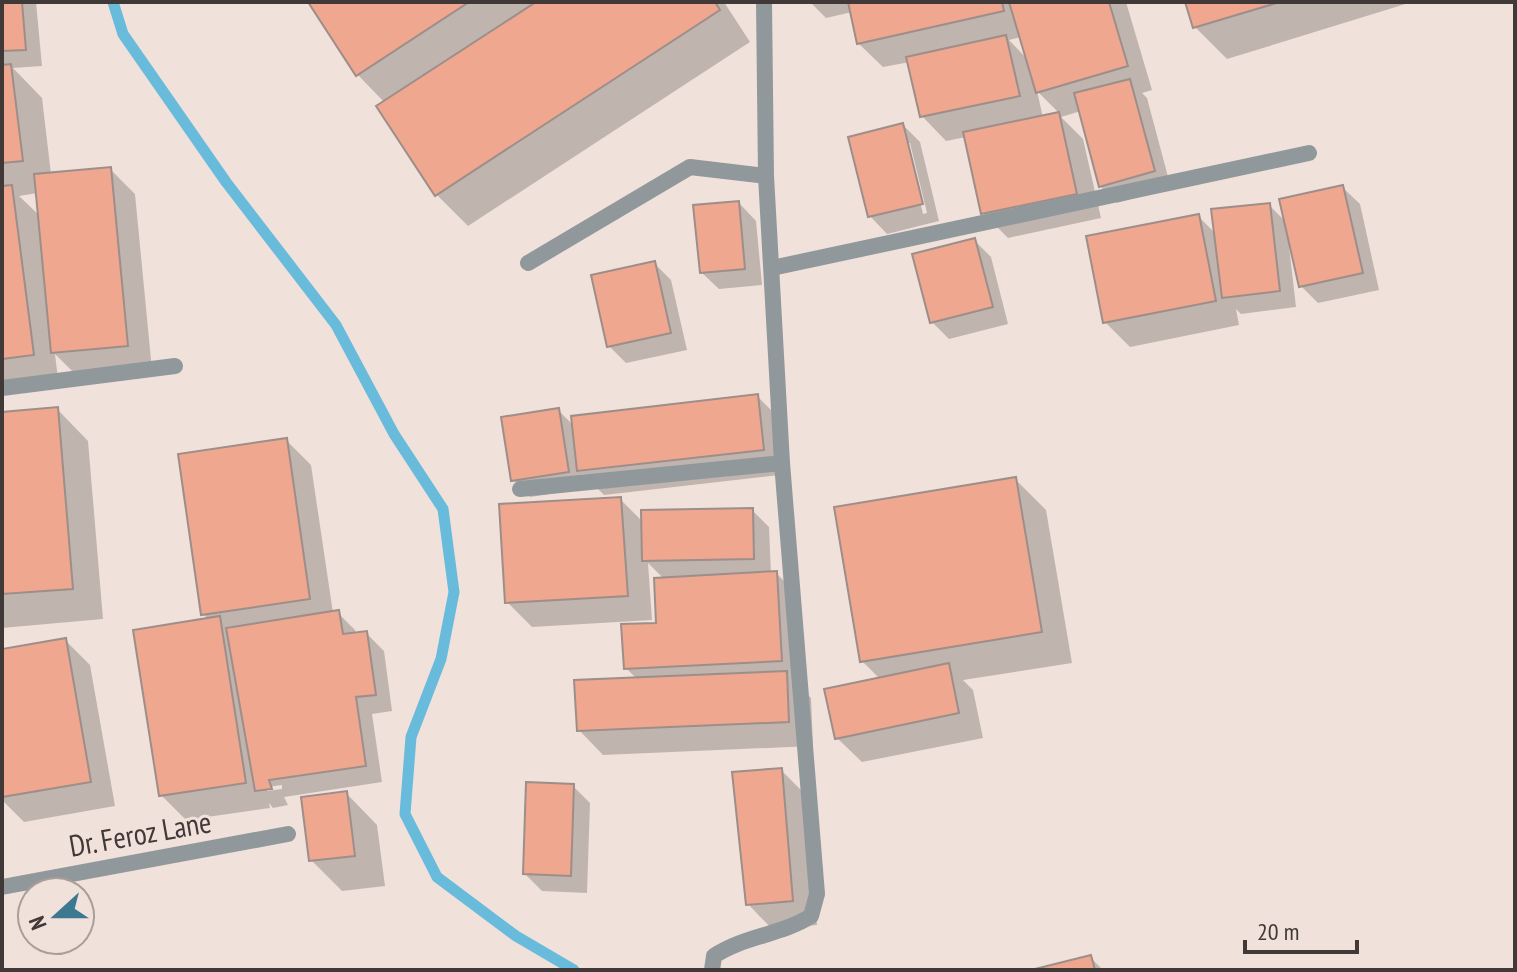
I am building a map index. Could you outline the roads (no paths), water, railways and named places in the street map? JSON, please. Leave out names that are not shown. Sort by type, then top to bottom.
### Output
[{"type":"street","points":[[712,970],[714,956],[733,944],[792,928],[811,916],[817,894],[782,463],[766,176],[764,2]]},
{"type":"street","points":[[772,268],[1309,153]]},
{"type":"street","points":[[528,263],[690,167],[766,176]]},
{"type":"street","points":[[2,388],[175,366]]},
{"type":"street","points":[[520,489],[782,463]]},
{"type":"street","name":"Dr. Feroz Lane","points":[[2,887],[288,834]]},
{"type":"waterway","points":[[113,2],[123,34],[226,182],[336,325],[394,434],[443,509],[454,592],[441,659],[411,737],[405,814],[437,877],[516,936],[574,970]]}]
